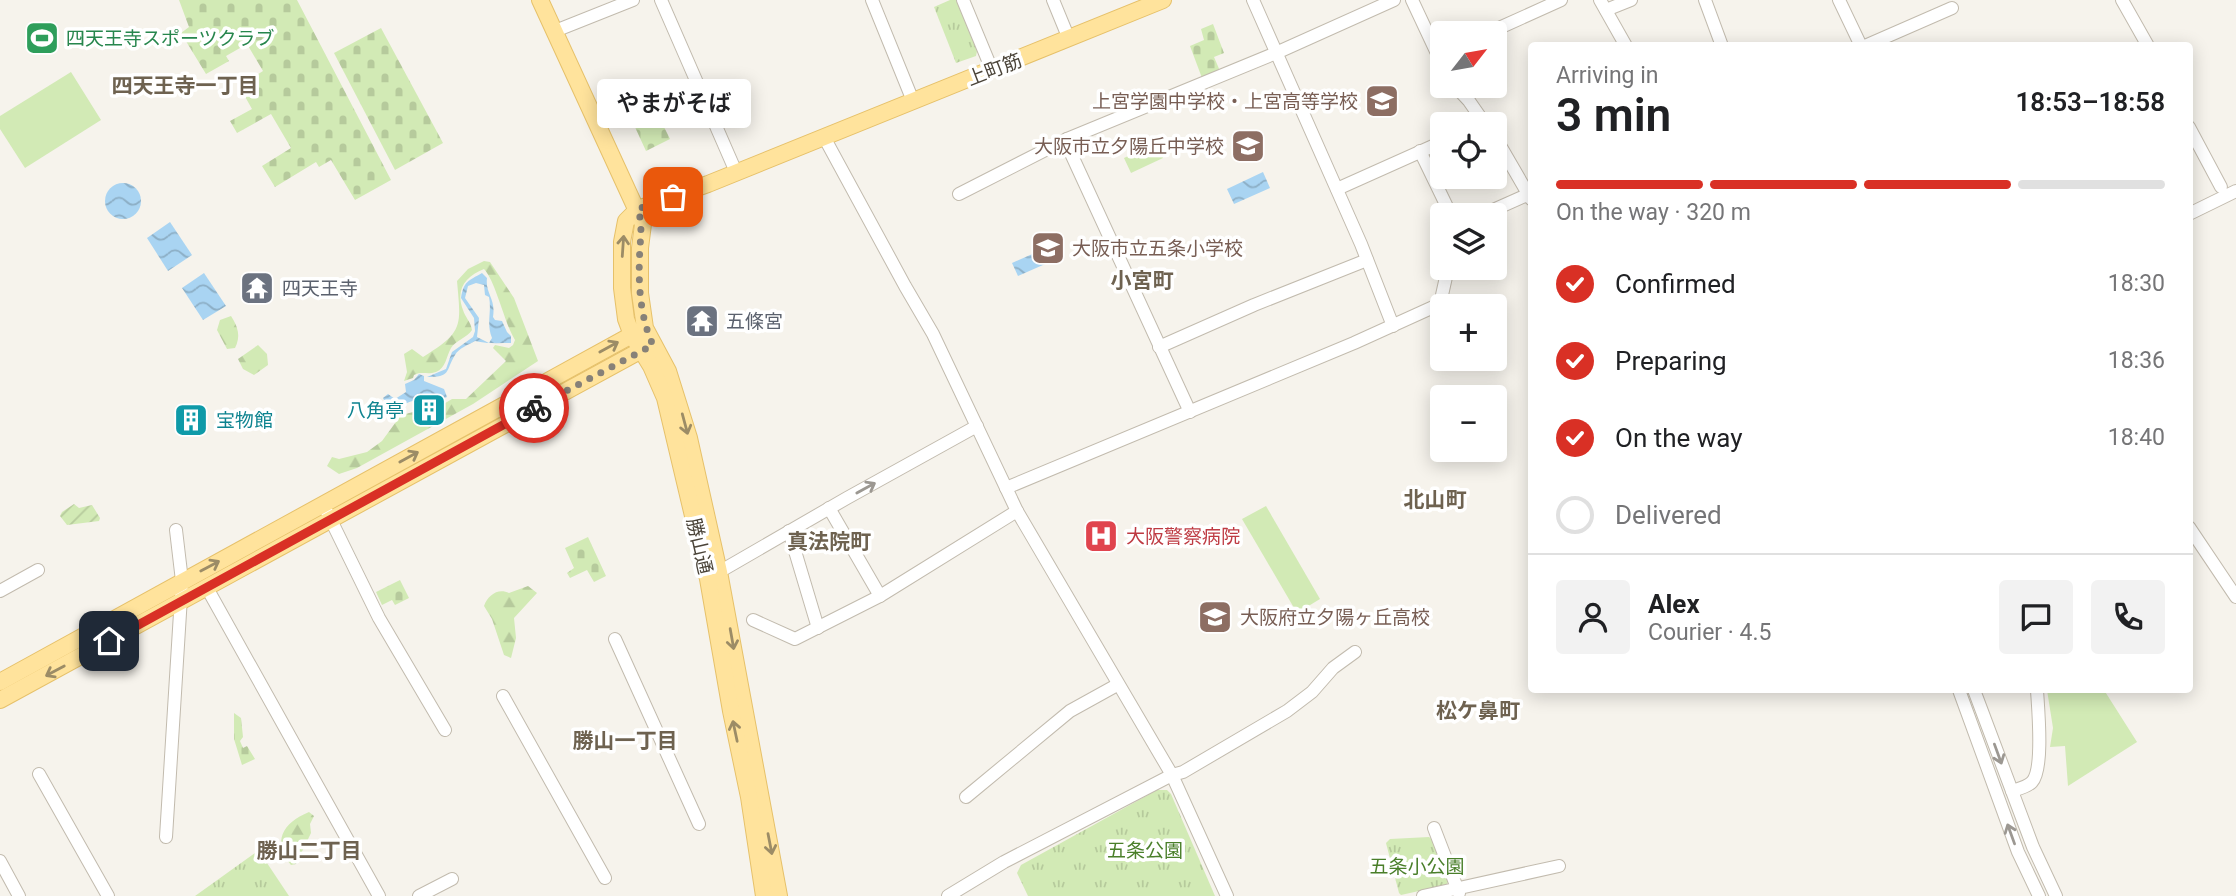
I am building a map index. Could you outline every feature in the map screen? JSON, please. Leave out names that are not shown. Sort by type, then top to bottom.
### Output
[{"type":"main road","points":[[540,0],[627,192],[638,209]]},
{"type":"main road","name":"上町筋","points":[[638,209],[1069,39],[1133,6],[1163,0]]},
{"type":"main road","name":"勝山通","points":[[638,209],[625,221],[622,242],[622,288],[626,319],[638,331],[664,398],[708,579],[730,711],[749,797],[764,896]]},
{"type":"main road","points":[[0,682],[638,331]]},
{"type":"main road","points":[[0,700],[646,348]]},
{"type":"main road","name":"勝山通","points":[[646,348],[668,371],[677,396],[719,572],[779,896]]},
{"type":"street","points":[[555,31],[634,0]]},
{"type":"street","points":[[661,0],[736,172]]},
{"type":"street","points":[[872,0],[913,101]]},
{"type":"street","points":[[963,0],[992,70]]},
{"type":"street","points":[[1053,0],[1069,39]]},
{"type":"street","points":[[1253,0],[1337,190],[1393,326]]},
{"type":"street","points":[[959,194],[1068,139],[1276,53],[1394,0]]},
{"type":"street","points":[[1412,0],[1430,37]]},
{"type":"street","points":[[1507,24],[1561,0]]},
{"type":"street","points":[[1624,42],[1603,5],[1631,0]]},
{"type":"street","points":[[1705,0],[1721,42]]},
{"type":"street","points":[[1839,0],[1861,42]]},
{"type":"street","points":[[2122,0],[2146,42]]},
{"type":"street","points":[[1872,42],[1952,8]]},
{"type":"street","points":[[2193,134],[2221,187]]},
{"type":"street","points":[[824,137],[933,334],[1017,511],[1172,775],[1227,896]]},
{"type":"street","points":[[1068,139],[1068,147],[1190,412]]},
{"type":"street","points":[[1337,190],[1430,147]]},
{"type":"street","points":[[1420,151],[1445,203]]},
{"type":"street","points":[[1507,155],[1528,195]]},
{"type":"street","points":[[2193,212],[2236,191]]},
{"type":"street","points":[[1507,205],[1528,197]]},
{"type":"street","points":[[1159,347],[1367,260]]},
{"type":"street","points":[[1006,488],[1440,304],[1445,280]]},
{"type":"street","points":[[719,572],[978,426]]},
{"type":"street","points":[[323,504],[379,618],[445,730]]},
{"type":"street","points":[[829,508],[880,596]]},
{"type":"street","points":[[753,620],[795,639],[880,596],[1017,511]]},
{"type":"street","points":[[166,838],[182,581],[176,530]]},
{"type":"street","points":[[789,531],[818,628]]},
{"type":"street","points":[[2193,533],[2236,597]]},
{"type":"street","points":[[0,591],[38,570]]},
{"type":"street","points":[[207,588],[379,896]]},
{"type":"street","points":[[615,639],[699,824]]},
{"type":"street","points":[[948,896],[1004,862],[1172,775],[1183,772],[1287,711],[1312,692],[1333,668],[1355,652]]},
{"type":"street","points":[[966,797],[1070,711],[1117,685]]},
{"type":"street","points":[[1960,693],[2018,852],[2039,896]]},
{"type":"street","points":[[1975,693],[2033,847],[2056,896]]},
{"type":"street","points":[[2012,791],[2030,783],[2036,774],[2040,732],[2037,693]]},
{"type":"street","points":[[503,696],[605,878]]},
{"type":"street","points":[[39,774],[108,896]]},
{"type":"street","points":[[1434,828],[1458,892]]},
{"type":"street","points":[[0,861],[19,896]]},
{"type":"street","points":[[1423,896],[1458,892],[1559,866]]},
{"type":"street","points":[[419,896],[452,879]]},
{"type":"green space","points":[[179,0],[297,0],[391,180],[355,200],[331,160],[319,167],[316,162],[275,187],[262,166],[291,148],[271,114],[237,133],[230,121],[252,109],[239,86],[263,71],[247,44],[226,56],[229,61],[206,74],[181,33],[189,27]]},
{"type":"green space","points":[[957,0],[977,51],[976,56],[956,63],[934,7]]},
{"type":"green space","points":[[1213,24],[1224,53],[1214,57],[1220,71],[1202,78],[1190,46],[1204,40],[1201,29]]},
{"type":"green space","points":[[381,28],[443,143],[395,170],[334,53]]},
{"type":"green space","points":[[71,72],[101,120],[25,168],[0,129],[0,116]]},
{"type":"green space","points":[[686,87],[694,103],[660,119],[670,139],[646,151],[634,125],[650,117],[646,106]]},
{"type":"green space","points":[[1156,143],[1163,158],[1131,173],[1124,158]]},
{"type":"green space","points":[[484,261],[490,262],[514,298],[538,361],[473,404],[357,468],[339,474],[327,466],[332,457],[339,459],[367,452],[382,441],[401,415],[442,405],[452,399],[466,399],[506,361],[493,348],[495,345],[509,348],[515,340],[484,269],[472,275],[461,290],[464,313],[472,330],[453,345],[439,370],[417,374],[404,381],[407,372],[404,354],[412,349],[423,357],[453,334],[459,318],[457,281],[468,269]]},
{"type":"green space","points":[[231,316],[237,328],[238,339],[235,348],[227,349],[217,330],[220,320]]},
{"type":"green space","points":[[258,345],[267,354],[268,365],[254,375],[243,369],[238,359]]},
{"type":"green space","points":[[619,353],[620,356],[345,504],[342,499],[536,393],[577,376]]},
{"type":"green space","points":[[74,504],[79,508],[92,505],[100,518],[99,521],[67,525],[60,516]]},
{"type":"green space","points":[[1266,506],[1320,599],[1297,613],[1242,519]]},
{"type":"green space","points":[[588,537],[606,576],[594,582],[587,570],[570,578],[567,573],[574,568],[565,548]]},
{"type":"green space","points":[[400,580],[409,598],[395,605],[392,600],[382,605],[376,592]]},
{"type":"green space","points":[[528,586],[537,593],[514,618],[516,638],[511,658],[504,655],[492,619],[484,606],[494,594],[501,591],[509,593]]},
{"type":"green space","points":[[2047,693],[2106,693],[2137,742],[2068,786],[2065,746],[2050,747],[2053,728]]},
{"type":"green space","points":[[234,713],[241,718],[243,737],[240,741],[243,748],[247,746],[255,759],[242,765],[234,739]]},
{"type":"green space","name":"五条公園","points":[[1157,790],[1167,790],[1171,794],[1215,896],[1028,896],[1017,873],[1021,865]]},
{"type":"green space","points":[[309,812],[314,816],[310,824],[311,833],[296,864],[291,865],[282,849],[283,834],[292,822]]},
{"type":"green space","name":"五条小公園","points":[[1429,837],[1434,841],[1449,881],[1446,885],[1401,895],[1386,843],[1390,839]]},
{"type":"green space","points":[[255,853],[261,854],[289,896],[195,896]]},
{"type":"water","points":[[1263,172],[1270,188],[1234,204],[1227,189]]},
{"type":"water","points":[[123,183],[136,188],[141,201],[136,214],[123,219],[110,214],[105,201],[110,188]]},
{"type":"water","points":[[170,222],[192,255],[168,271],[147,238]]},
{"type":"water","points":[[1046,248],[1052,261],[1018,276],[1012,263]]},
{"type":"water","points":[[204,273],[226,306],[203,320],[182,288]]},
{"type":"water","points":[[482,273],[487,278],[493,317],[502,321],[511,336],[511,343],[489,343],[475,341],[457,353],[444,375],[427,377],[446,369],[452,352],[473,337],[474,318],[461,298],[465,285]],"holes":[[[476,283],[484,285],[485,295],[489,297],[489,328],[492,338],[489,343],[477,337],[479,318],[465,298],[468,286]]]},
{"type":"water","points":[[419,374],[424,376],[424,381],[444,389],[447,397],[417,400],[401,408],[392,408],[388,414],[380,405],[385,402],[383,398],[388,394],[395,399],[406,392],[405,384]]},
{"type":"way so far","points":[[534,408],[653,345],[645,328],[640,293],[643,224],[638,209],[673,197]]},
{"type":"place","name":"四天王寺スポーツクラブ","points":[[42,38]]},
{"type":"place","name":"上宮学園中学校・上宮高等学校","points":[[1382,101]]},
{"type":"place","name":"大阪市立夕陽丘中学校","points":[[1248,146]]},
{"type":"place","name":"やまがそば","points":[[673,197]]},
{"type":"place","name":"大阪市立五条小学校","points":[[1048,248]]},
{"type":"place","name":"四天王寺","points":[[257,288]]},
{"type":"place","name":"五條宮","points":[[702,321]]},
{"type":"place","name":"八角亭","points":[[429,410]]},
{"type":"place","name":"宝物館","points":[[191,420]]},
{"type":"place","name":"大阪警察病院","points":[[1101,536]]},
{"type":"place","name":"大阪府立夕陽ヶ丘高校","points":[[1215,617]]},
{"type":"district","name":"四天王寺一丁目","points":[[185,86]]},
{"type":"district","name":"小宮町","points":[[1142,281]]},
{"type":"district","name":"北山町","points":[[1435,500]]},
{"type":"district","name":"真法院町","points":[[829,542]]},
{"type":"district","name":"松ケ鼻町","points":[[1478,711]]},
{"type":"district","name":"勝山一丁目","points":[[625,741]]},
{"type":"district","name":"勝山二丁目","points":[[309,851]]},
{"type":"route","points":[[109,641],[534,408]]}]
